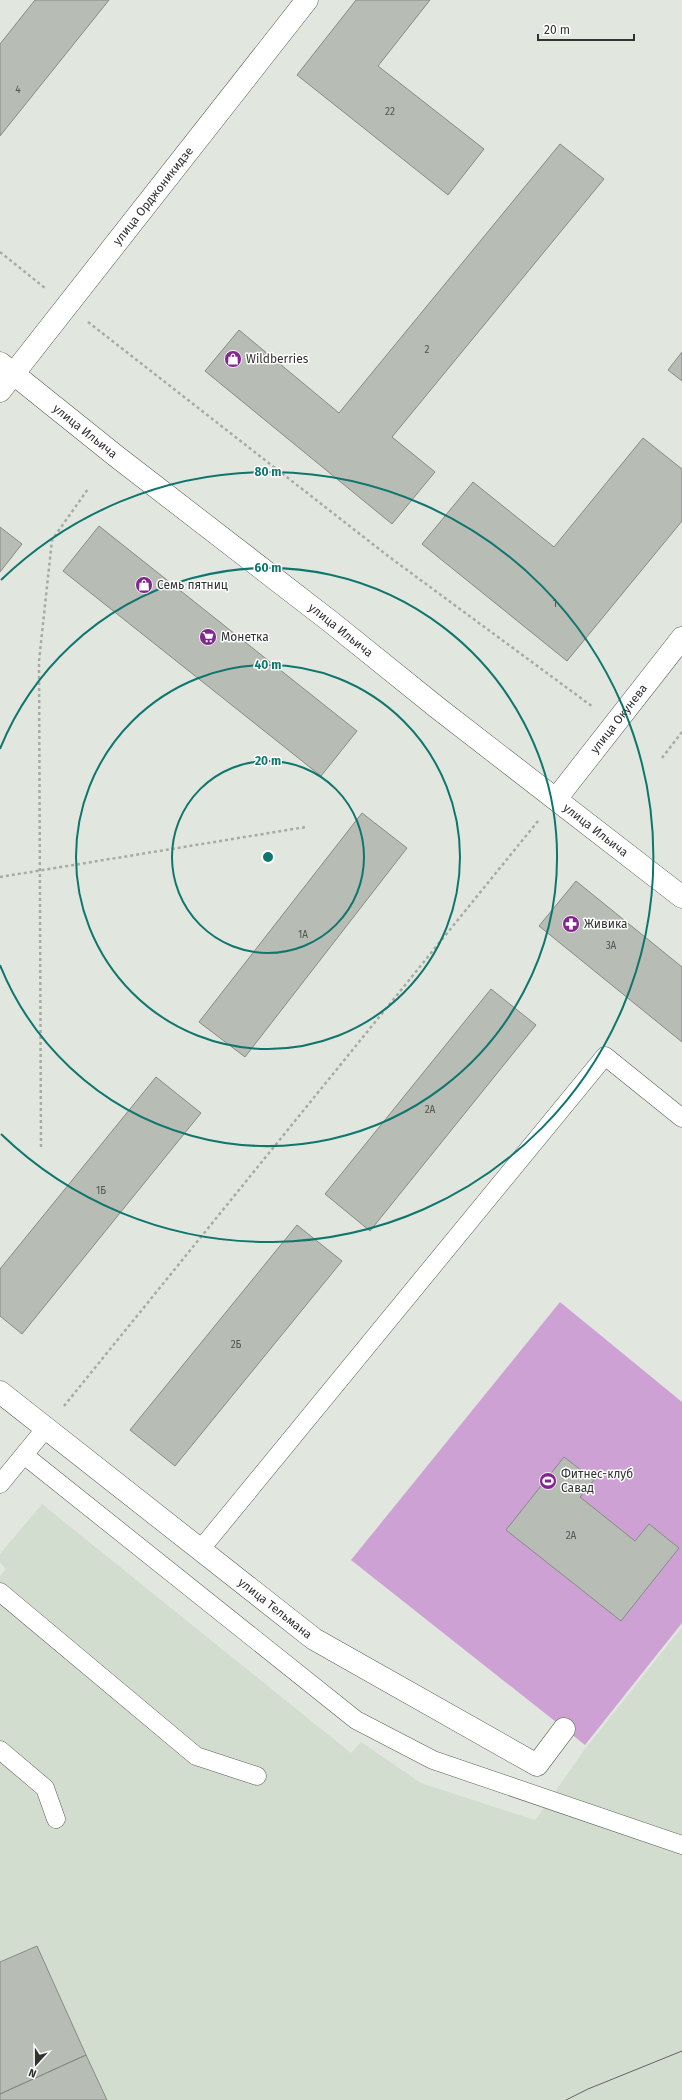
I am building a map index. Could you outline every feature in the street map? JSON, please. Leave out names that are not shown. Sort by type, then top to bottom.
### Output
[{"type":"street","name":"улица Орджоникидзе","points":[[0,391],[7,368],[67,306],[307,0]]},
{"type":"street","name":"улица Ильича","points":[[7,368],[116,456],[682,897]]},
{"type":"street","name":"улица Окунева","points":[[556,799],[682,638]]},
{"type":"street","name":"улица Тельмана","points":[[0,1392],[314,1639],[536,1765],[564,1729]]},
{"type":"lane","points":[[200,1550],[605,1056],[682,1118]]},
{"type":"lane","points":[[0,1484],[46,1428]]},
{"type":"lane","points":[[24,1455],[356,1720],[434,1760],[682,1845]]},
{"type":"lane","points":[[0,1592],[196,1756],[256,1776]]},
{"type":"lane","points":[[0,1750],[44,1788],[56,1819]]},
{"type":"path","points":[[0,252],[388,556],[615,723]]},
{"type":"path","points":[[41,1147],[39,661],[52,540],[88,490]]},
{"type":"path","points":[[662,758],[682,732]]},
{"type":"path","points":[[46,1428],[556,799]]},
{"type":"path","points":[[0,876],[306,827]]},
{"type":"shaded area","name":"Фитнес-клуб Савад","points":[[560,1302],[682,1402],[682,1623],[585,1745],[351,1560]]},
{"type":"shaded area","points":[[42,1504],[351,1753],[361,1742],[421,1783],[535,1820],[585,1749],[682,1627],[682,2100],[0,2100],[0,1576],[6,1569],[0,1562],[0,1554]]},
{"type":"building","points":[[35,0],[109,0],[0,136],[0,44]]},
{"type":"building","points":[[356,0],[430,0],[378,66],[484,149],[448,195],[297,75]]},
{"type":"building","points":[[560,144],[604,179],[392,437],[435,472],[392,524],[205,371],[239,330],[339,413]]},
{"type":"building","points":[[682,352],[682,381],[668,370]]},
{"type":"building","points":[[643,438],[682,469],[682,521],[567,661],[422,544],[473,482],[554,547]]},
{"type":"building","points":[[99,526],[357,731],[321,776],[63,571]]},
{"type":"building","points":[[0,527],[22,544],[0,572]]},
{"type":"building","points":[[362,813],[407,848],[245,1057],[199,1022]]},
{"type":"building","points":[[576,881],[682,967],[682,1042],[539,926]]},
{"type":"building","points":[[491,989],[536,1025],[370,1231],[325,1194]]},
{"type":"building","points":[[156,1077],[201,1113],[22,1334],[0,1316],[0,1269]]},
{"type":"building","points":[[297,1225],[342,1261],[175,1466],[130,1430]]},
{"type":"building","points":[[564,1457],[594,1480],[580,1497],[635,1541],[649,1524],[679,1548],[621,1621],[506,1530]]},
{"type":"building","points":[[37,1946],[86,2055],[0,2094],[0,1962]]},
{"type":"building","points":[[86,2055],[107,2100],[0,2100],[0,2094]]},
{"type":"tram line","points":[[566,2100],[588,2089],[682,2051]]},
{"type":"place","name":"Wildberries","points":[[233,359]]},
{"type":"place","name":"Семь пятниц","points":[[144,585]]},
{"type":"place","name":"Монетка","points":[[208,637]]},
{"type":"place","name":"Живика","points":[[571,924]]},
{"type":"place","name":"Фитнес-клуб Савад","points":[[548,1481]]}]
